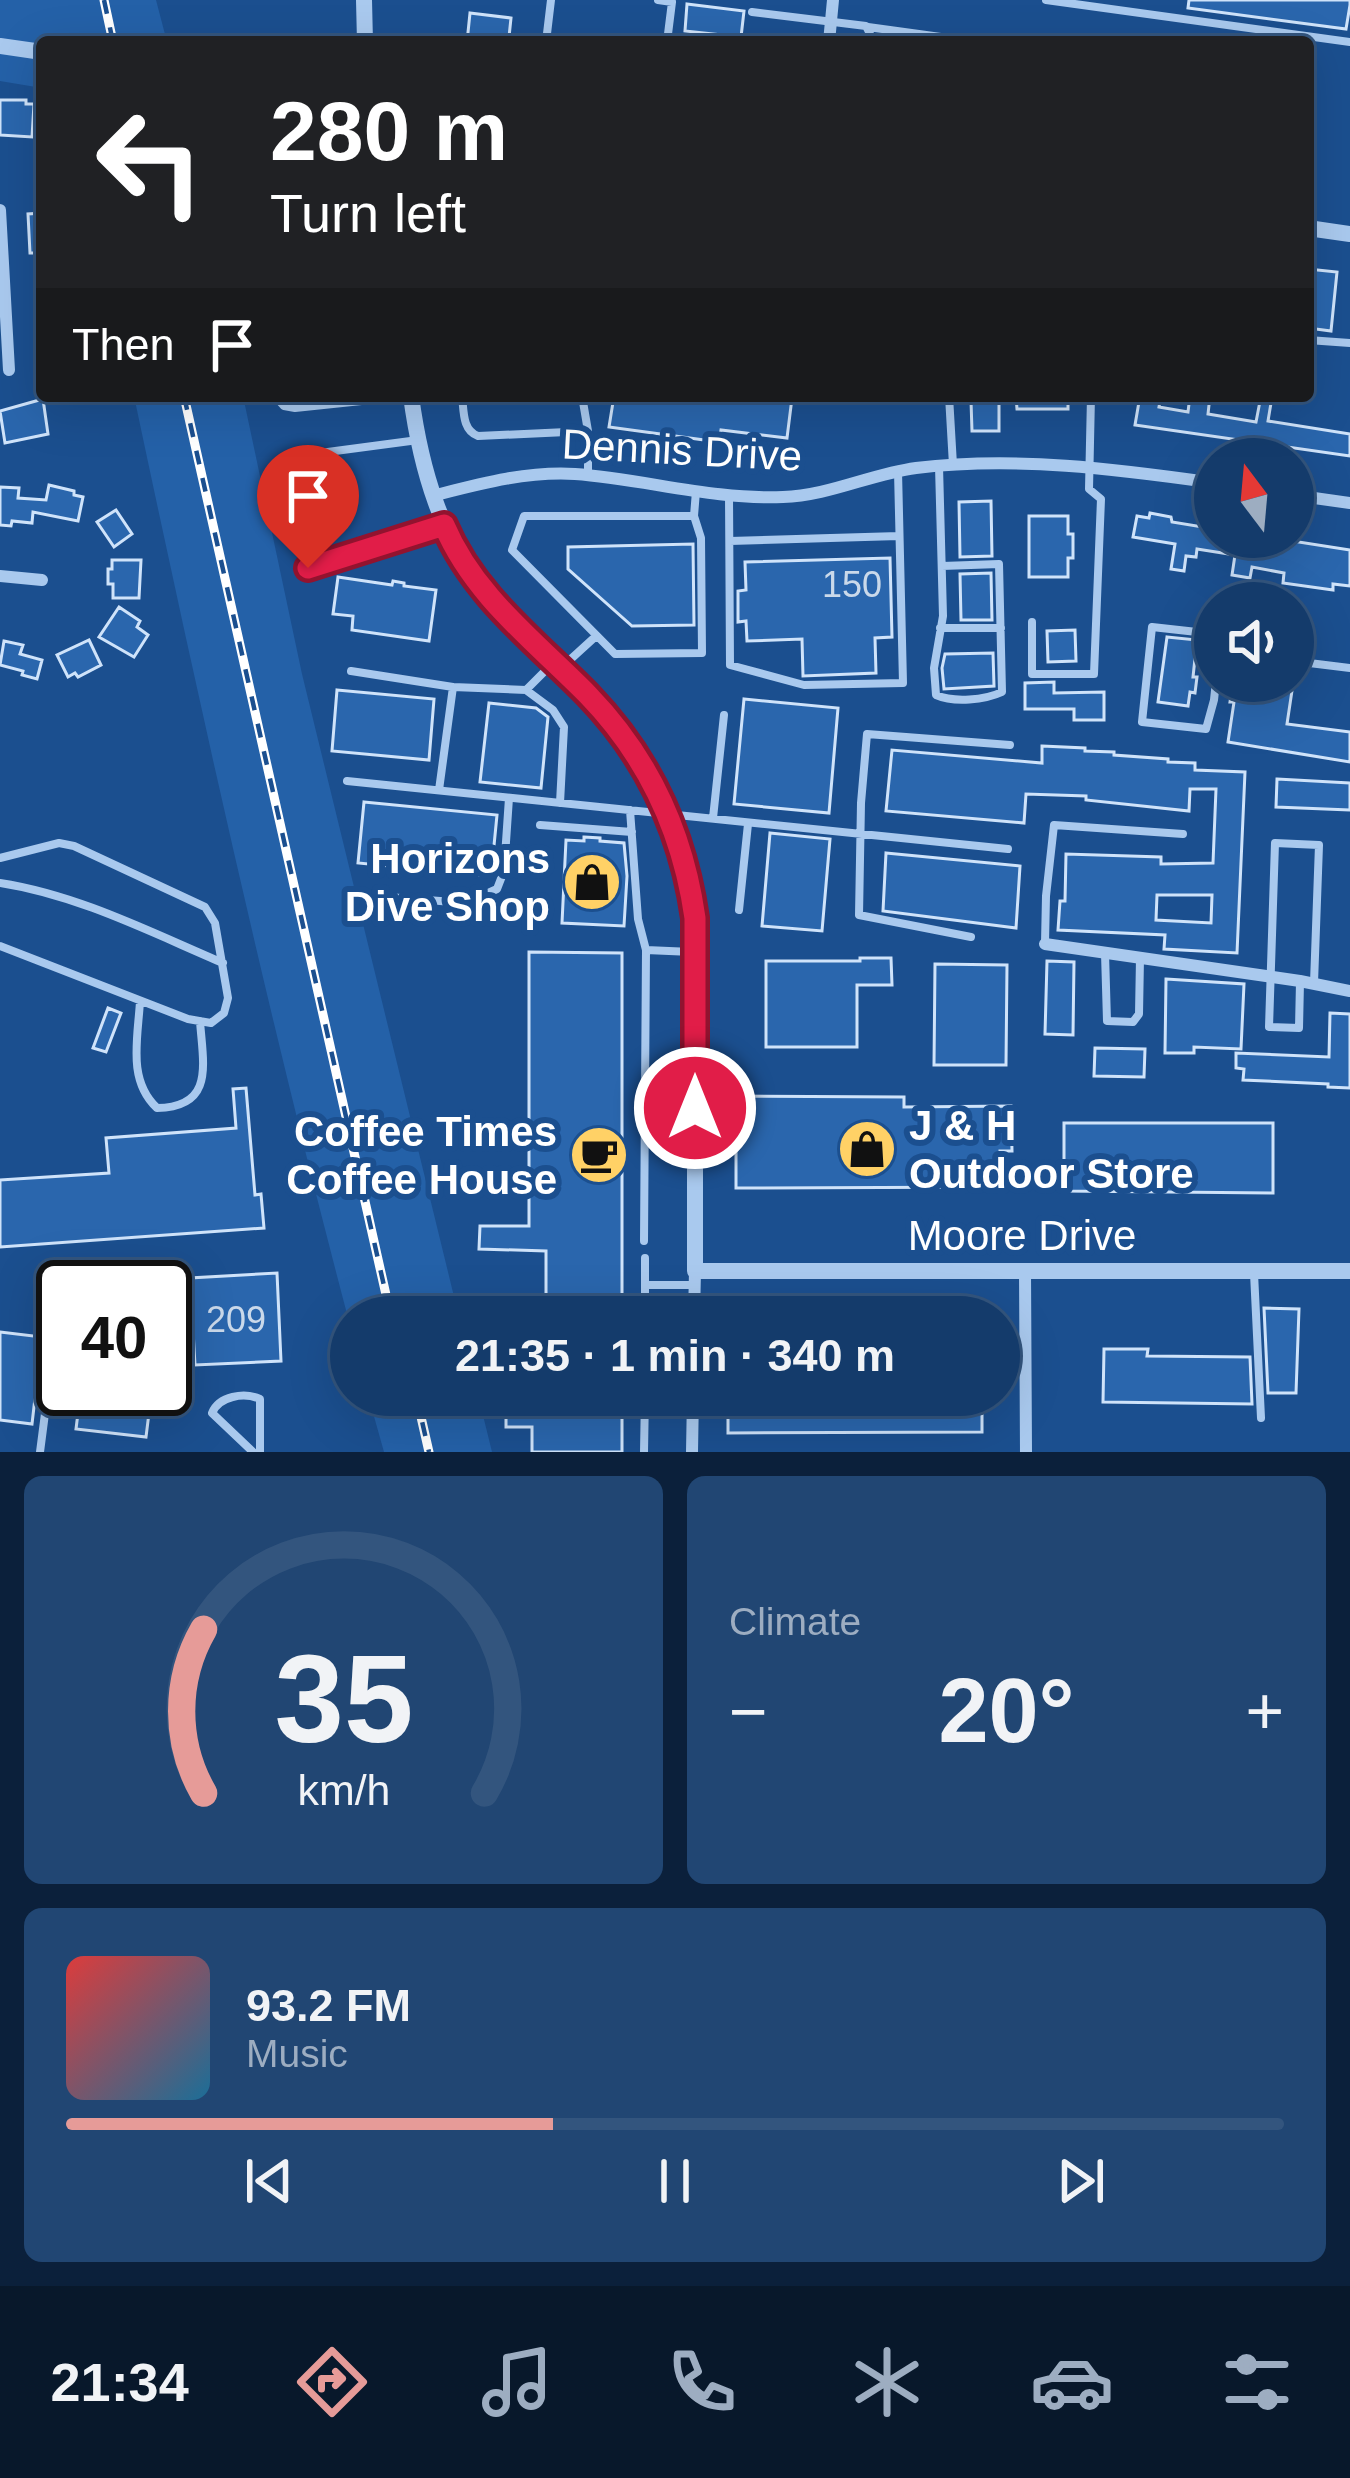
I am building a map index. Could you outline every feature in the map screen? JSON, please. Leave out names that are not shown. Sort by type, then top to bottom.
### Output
[{"type":"street","points":[[364,0],[365,36]]},
{"type":"street","points":[[830,36],[833,0]]},
{"type":"street","points":[[0,46],[36,51]]},
{"type":"street","points":[[0,210],[9,370]]},
{"type":"street","points":[[1314,229],[1350,234]]},
{"type":"street","points":[[411,402],[431,496],[467,568],[626,740],[669,814],[692,896],[695,952],[695,1296]]},
{"type":"street","name":"Dennis Drive","points":[[431,496],[523,476],[587,476],[782,497],[808,495],[898,471],[981,463],[1089,466],[1194,480]]},
{"type":"street","points":[[1314,498],[1350,503]]},
{"type":"street","points":[[0,576],[43,580]]},
{"type":"street","points":[[1045,944],[1350,991]]},
{"type":"street","points":[[1025,1271],[1026,1452]]},
{"type":"street","name":"Moore Drive","points":[[695,1278],[1350,1271]]},
{"type":"street","points":[[692,1452],[693,1416]]},
{"type":"lane","points":[[547,36],[551,0]]},
{"type":"lane","points":[[658,0],[672,2],[669,36]]},
{"type":"lane","points":[[1046,0],[1307,36]]},
{"type":"lane","points":[[752,12],[935,36]]},
{"type":"lane","points":[[866,26],[871,36]]},
{"type":"lane","points":[[1314,37],[1350,42]]},
{"type":"lane","points":[[1314,341],[1350,344]]},
{"type":"lane","points":[[280,402],[295,407],[347,402]]},
{"type":"lane","points":[[463,402],[466,424],[478,436],[588,431]]},
{"type":"lane","points":[[583,402],[587,476]]},
{"type":"lane","points":[[942,566],[999,564],[1002,692],[993,697],[946,699],[936,695],[949,402]]},
{"type":"lane","points":[[1032,622],[1032,674],[1094,674],[1101,499],[1089,489],[1091,402]]},
{"type":"lane","points":[[290,457],[418,440]]},
{"type":"lane","points":[[729,494],[730,665],[804,685],[903,683],[898,471]]},
{"type":"lane","points":[[694,516],[524,515],[512,550],[615,654],[703,652],[696,490]]},
{"type":"lane","points":[[308,568],[444,525]]},
{"type":"lane","points":[[730,541],[899,536]]},
{"type":"lane","points":[[1194,632],[1152,627],[1142,722],[1206,729],[1213,702]]},
{"type":"lane","points":[[940,628],[1000,628]]},
{"type":"lane","points":[[526,690],[596,637]]},
{"type":"lane","points":[[1314,664],[1350,668]]},
{"type":"lane","points":[[351,671],[453,687],[526,690],[553,710],[564,728],[560,803]]},
{"type":"lane","points":[[439,790],[453,687]]},
{"type":"lane","points":[[712,818],[724,715]]},
{"type":"lane","points":[[971,937],[859,915],[867,734],[1010,745]]},
{"type":"lane","points":[[346,781],[1008,849]]},
{"type":"lane","points":[[375,896],[466,903],[497,889],[504,871],[509,798]]},
{"type":"lane","points":[[630,810],[638,919],[646,950],[644,1241]]},
{"type":"lane","points":[[739,910],[748,824]]},
{"type":"lane","points":[[540,825],[632,832]]},
{"type":"lane","points":[[1045,944],[1054,825],[1184,834]]},
{"type":"lane","points":[[1275,843],[1319,844],[1307,982],[1299,1028],[1269,1027],[1275,843]]},
{"type":"lane","points":[[0,858],[58,844],[74,846],[205,907],[214,923],[228,998],[224,1013],[211,1023],[188,1019],[0,946]]},
{"type":"lane","points":[[0,883],[66,898],[223,963]]},
{"type":"lane","points":[[646,950],[695,952]]},
{"type":"lane","points":[[1105,953],[1107,1022],[1133,1022],[1138,1014],[1140,958]]},
{"type":"lane","points":[[140,1000],[136,1070],[145,1097],[157,1108],[190,1101],[200,1089],[204,1073],[200,1021]]},
{"type":"lane","points":[[646,1107],[695,1108]]},
{"type":"lane","points":[[645,1258],[645,1296]]},
{"type":"lane","points":[[1253,1271],[1261,1418]]},
{"type":"lane","points":[[645,1285],[695,1278]]},
{"type":"lane","points":[[244,1395],[260,1399],[256,1452],[212,1413],[213,1407],[244,1395]]},
{"type":"lane","points":[[40,1452],[45,1416]]},
{"type":"lane","points":[[644,1452],[645,1416]]},
{"type":"shaded area","points":[[0,0],[156,0],[165,36],[36,36],[36,87],[0,81]]},
{"type":"shaded area","points":[[135,402],[244,402],[302,674],[454,1296],[343,1296],[236,864]]},
{"type":"shaded area","points":[[374,1416],[483,1416],[492,1452],[384,1452]]},
{"type":"building","points":[[1189,0],[1350,0],[1350,5],[1346,29],[1188,8]]},
{"type":"building","points":[[687,4],[744,11],[741,36],[685,31]]},
{"type":"building","points":[[470,13],[511,18],[509,36],[468,36]]},
{"type":"building","points":[[0,100],[34,104],[32,137],[0,135]]},
{"type":"building","points":[[36,213],[36,253],[30,253],[28,214]]},
{"type":"building","points":[[1314,270],[1337,272],[1331,331],[1314,329]]},
{"type":"building","points":[[43,402],[48,434],[5,443],[0,411]]},
{"type":"building","points":[[613,402],[792,402],[787,438],[721,430],[719,442],[609,427]]},
{"type":"building","points":[[971,402],[999,402],[999,431],[972,431]]},
{"type":"building","points":[[1016,402],[1068,402],[1068,409],[1017,409]]},
{"type":"building","points":[[1139,402],[1160,402],[1159,407],[1188,412],[1189,402],[1209,402],[1208,414],[1256,422],[1260,402],[1271,402],[1268,421],[1350,434],[1350,456],[1314,451],[1314,438],[1225,438],[1135,425]]},
{"type":"building","points":[[324,474],[327,496],[334,496],[335,508],[328,509],[331,531],[283,537],[276,479]]},
{"type":"building","points":[[49,485],[83,497],[78,521],[33,512],[32,523],[0,525],[0,487],[19,488],[18,498],[46,500]]},
{"type":"building","points":[[991,501],[992,556],[960,557],[959,502]]},
{"type":"building","points":[[116,510],[132,534],[114,547],[97,522]]},
{"type":"building","points":[[1150,513],[1194,526],[1194,557],[1186,556],[1184,571],[1171,569],[1175,544],[1133,537],[1137,516],[1149,518]]},
{"type":"building","points":[[1029,516],[1068,516],[1073,558],[1068,558],[1068,577],[1029,577]]},
{"type":"building","points":[[693,544],[694,625],[632,626],[568,569],[568,547]]},
{"type":"building","points":[[1314,544],[1350,550],[1350,586],[1333,584],[1333,590],[1314,587],[1314,582],[1283,582],[1284,573],[1252,567],[1250,578],[1232,575],[1235,558],[1314,558]]},
{"type":"building","points":[[890,558],[892,637],[875,638],[876,673],[803,676],[802,639],[747,641],[746,621],[738,622],[738,591],[746,590],[745,562]]},
{"type":"building","points":[[112,560],[141,560],[139,598],[113,598],[113,584],[108,584]]},
{"type":"building","points":[[991,573],[992,620],[961,620],[960,574]]},
{"type":"building","points":[[338,577],[436,590],[429,641],[352,630],[353,616],[333,614]]},
{"type":"building","points":[[119,607],[140,621],[137,627],[148,635],[134,657],[99,637]]},
{"type":"building","points":[[1075,630],[1076,661],[1048,662],[1047,631]]},
{"type":"building","points":[[1167,637],[1194,640],[1194,693],[1190,692],[1188,706],[1158,702]]},
{"type":"building","points":[[89,640],[101,665],[68,677],[57,655]]},
{"type":"building","points":[[4,641],[23,645],[20,654],[42,660],[37,679],[0,665]]},
{"type":"building","points":[[993,653],[994,686],[944,689],[945,654]]},
{"type":"building","points":[[1054,682],[1054,693],[1104,692],[1104,720],[1074,720],[1074,709],[1025,709],[1025,683]]},
{"type":"building","points":[[337,690],[434,699],[429,760],[332,751]]},
{"type":"building","points":[[744,699],[838,708],[829,813],[734,804]]},
{"type":"building","points":[[1234,702],[1290,702],[1287,724],[1350,732],[1350,762],[1228,742]]},
{"type":"building","points":[[489,703],[536,708],[548,717],[541,788],[480,782]]},
{"type":"building","points":[[1042,746],[1195,763],[1195,770],[1245,772],[1237,953],[1164,949],[1165,935],[1058,930],[1060,901],[1065,901],[1066,854],[1161,857],[1161,864],[1213,863],[1216,789],[1190,789],[1189,811],[1086,800],[1086,796],[1026,794],[1024,823],[886,811],[892,750],[1042,763]],"holes":[[[1157,895],[1212,895],[1211,923],[1156,920]]]},
{"type":"building","points":[[1277,779],[1350,783],[1350,810],[1276,807]]},
{"type":"building","points":[[364,802],[497,815],[491,876],[358,863]]},
{"type":"building","points":[[770,833],[830,839],[822,931],[762,926]]},
{"type":"building","points":[[584,837],[624,843],[624,926],[562,923],[566,840],[584,841]]},
{"type":"building","points":[[886,853],[1020,866],[1016,928],[883,911]]},
{"type":"building","points":[[529,952],[622,953],[622,1296],[546,1296],[546,1251],[479,1249],[480,1226],[529,1226]]},
{"type":"building","points":[[891,958],[892,985],[857,985],[857,1047],[766,1047],[766,961]]},
{"type":"building","points":[[1047,961],[1074,962],[1073,1035],[1045,1034]]},
{"type":"building","points":[[935,964],[1007,965],[1006,1065],[934,1065]]},
{"type":"building","points":[[1166,979],[1244,984],[1241,1049],[1194,1047],[1194,1053],[1165,1053]]},
{"type":"building","points":[[108,1008],[121,1013],[106,1052],[93,1048]]},
{"type":"building","points":[[1330,1013],[1350,1014],[1350,1088],[1243,1080],[1244,1069],[1236,1068],[1236,1053],[1329,1057]]},
{"type":"building","points":[[1095,1048],[1145,1049],[1144,1077],[1094,1076]]},
{"type":"building","points":[[246,1088],[255,1195],[261,1194],[264,1228],[0,1247],[0,1180],[109,1173],[106,1138],[236,1128],[233,1089]]},
{"type":"building","points":[[736,1096],[904,1097],[904,1107],[1011,1106],[1012,1151],[1000,1151],[1000,1187],[736,1188]]},
{"type":"building","points":[[1064,1123],[1273,1123],[1273,1193],[1064,1191]]},
{"type":"building","points":[[277,1273],[281,1361],[195,1365],[192,1278]]},
{"type":"building","points":[[1264,1308],[1299,1309],[1296,1393],[1268,1393]]},
{"type":"building","points":[[0,1332],[36,1336],[32,1424],[0,1420]]},
{"type":"building","points":[[1104,1349],[1148,1349],[1147,1356],[1250,1357],[1252,1404],[1103,1402]]},
{"type":"building","points":[[78,1416],[149,1416],[146,1437],[76,1429]]},
{"type":"building","points":[[506,1416],[622,1416],[622,1452],[532,1452],[532,1427],[506,1427]]},
{"type":"building","points":[[728,1416],[982,1416],[982,1432],[728,1433]]},
{"type":"railway","points":[[104,0],[112,36]]},
{"type":"railway","points":[[185,402],[386,1296]]},
{"type":"railway","points":[[421,1416],[429,1452]]},
{"type":"place","name":"Horizons Dive Shop","points":[[592,882]]},
{"type":"place","name":"J & H Outdoor Store","points":[[867,1149]]},
{"type":"place","name":"Coffee Times Coffee House","points":[[599,1155]]},
{"type":"route","points":[[308,568],[444,525],[467,568],[502,613],[590,697],[626,740],[669,814],[692,896],[695,1108]]}]
